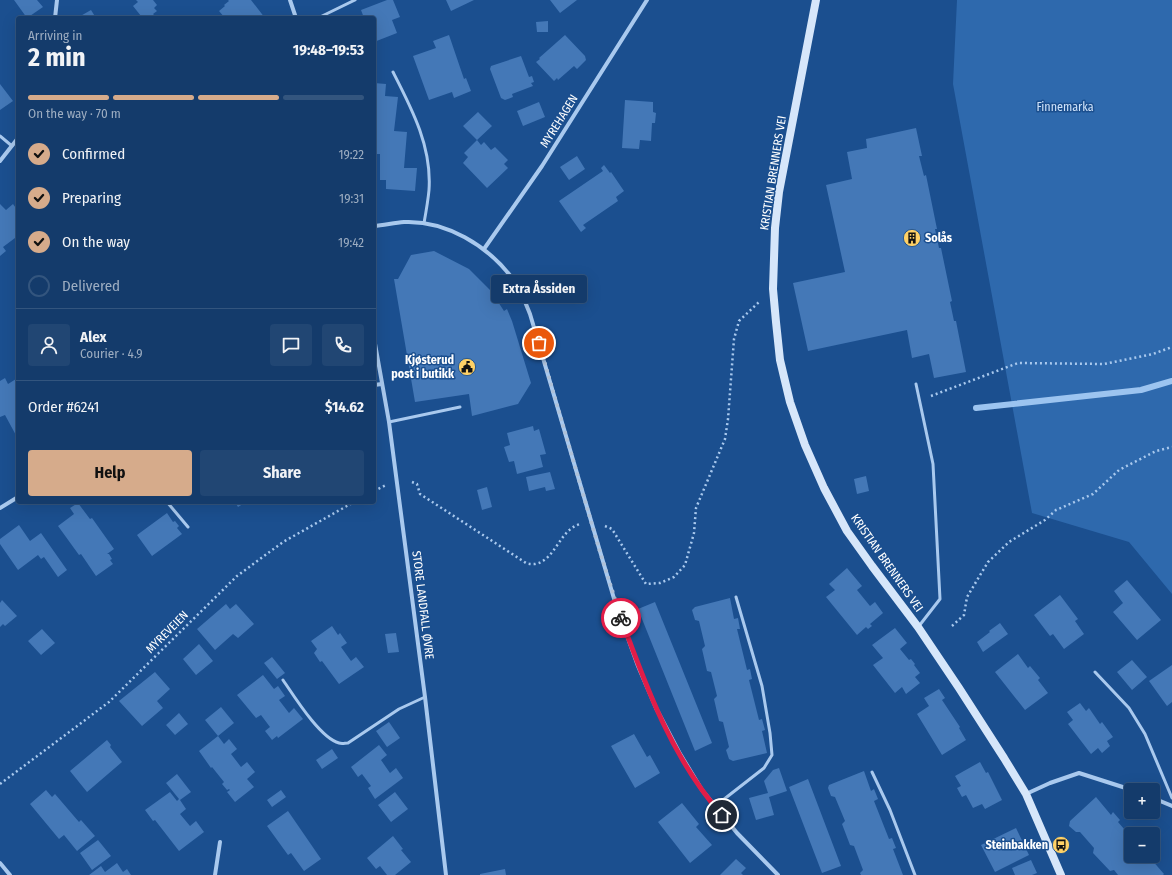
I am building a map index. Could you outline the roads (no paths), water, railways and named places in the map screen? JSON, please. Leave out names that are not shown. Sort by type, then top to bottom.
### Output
[{"type":"main road","name":"KRISTIAN BRENNERS VEI","points":[[816,0],[780,192],[775,228],[773,289],[780,360],[790,402],[805,445],[824,488],[847,530],[918,627],[963,694],[1026,794],[1061,875]]},
{"type":"street","points":[[55,16],[57,0]]},
{"type":"street","points":[[290,0],[295,16]]},
{"type":"street","name":"MYREHAGEN","points":[[484,249],[542,166],[647,0]]},
{"type":"street","points":[[0,161],[16,141]]},
{"type":"street","points":[[376,226],[405,222],[424,223],[446,229],[464,237],[484,249],[512,278],[523,296],[530,314],[615,602],[638,666],[656,708],[678,752],[714,807],[762,860],[778,875]]},
{"type":"street","name":"STORE LANDFALL ØVRE","points":[[376,350],[389,422],[425,698],[446,875]]},
{"type":"street","points":[[376,385],[382,384]]},
{"type":"street","points":[[0,508],[16,498]]},
{"type":"street","points":[[1026,794],[1050,783],[1080,774],[1124,788]]},
{"type":"street","points":[[1160,801],[1172,806]]},
{"type":"street","points":[[215,875],[220,842]]},
{"type":"street","points":[[0,863],[10,875]]},
{"type":"lane","points":[[322,16],[355,0]]},
{"type":"lane","points":[[393,72],[420,127],[425,143],[429,174],[429,189],[424,223]]},
{"type":"lane","points":[[0,136],[12,146]]},
{"type":"lane","points":[[916,384],[933,464],[940,599],[918,627]]},
{"type":"lane","points":[[389,422],[460,407]]},
{"type":"lane","points":[[169,504],[188,527]]},
{"type":"lane","points":[[714,807],[764,768],[772,755],[762,686],[736,596]]},
{"type":"lane","points":[[1094,672],[1129,708],[1145,734],[1172,798]]},
{"type":"lane","points":[[283,680],[309,717],[334,742],[341,744],[348,743],[399,709],[425,698]]},
{"type":"lane","points":[[872,772],[890,810],[915,875]]},
{"type":"waterway","points":[[976,408],[1141,390],[1172,381]]},
{"type":"place","name":"Solås","points":[[912,238]]},
{"type":"place","name":"Extra Åssiden","points":[[539,343]]},
{"type":"place","name":"Kjøsterud post i butikk","points":[[467,367]]},
{"type":"place","name":"Steinbakken","points":[[1061,845]]},
{"type":"park label","name":"Finnemarka","points":[[1065,107]]}]
